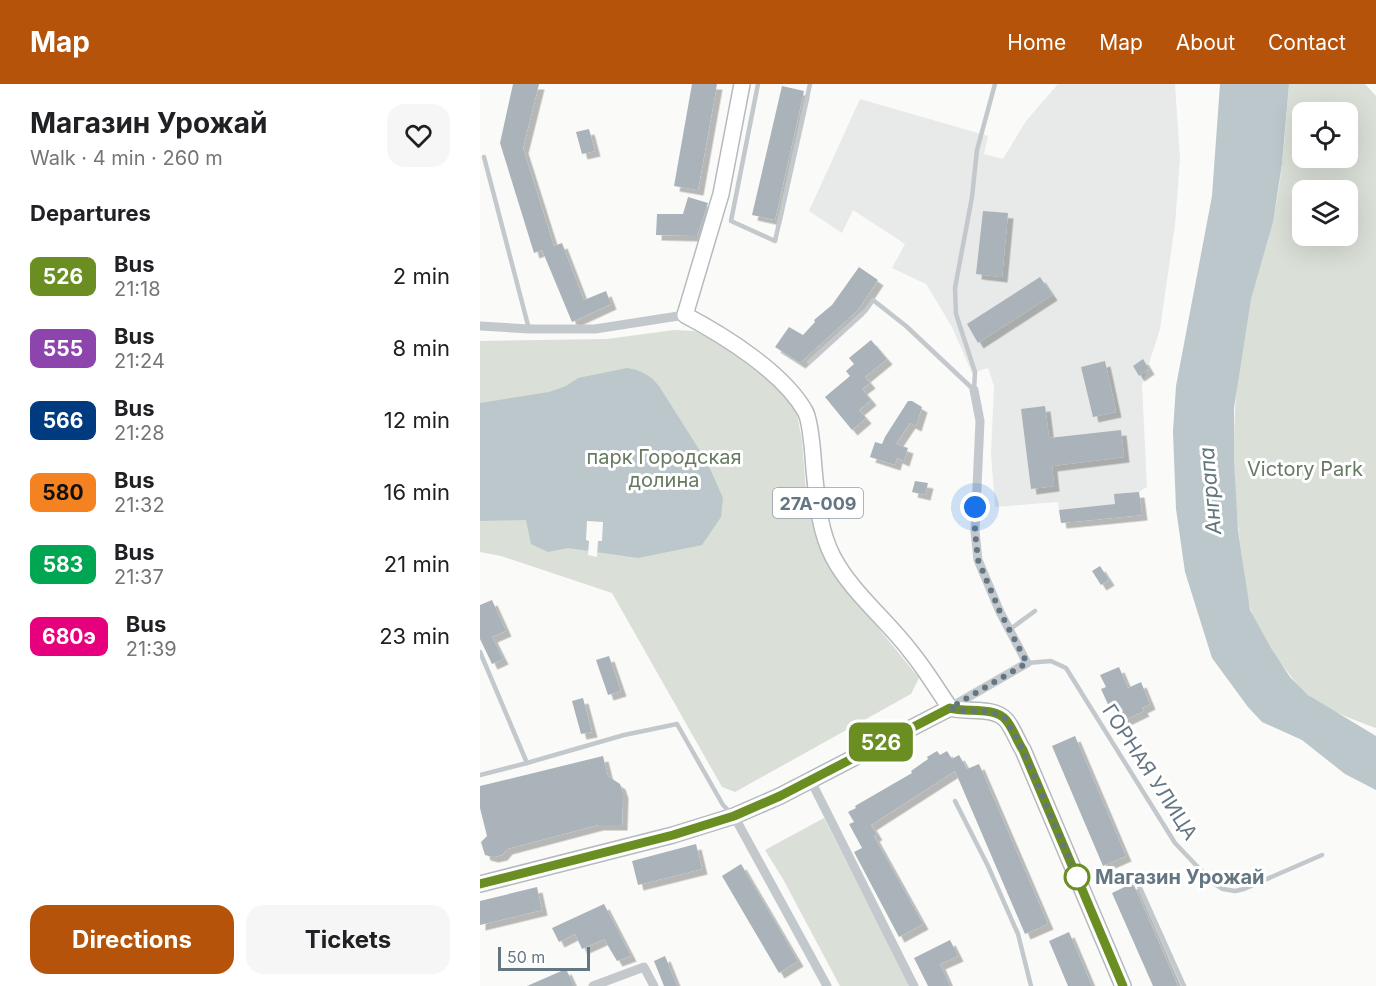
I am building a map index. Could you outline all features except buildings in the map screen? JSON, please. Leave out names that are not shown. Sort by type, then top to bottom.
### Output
[{"type":"main road","points":[[685,315],[721,194],[742,84]]},
{"type":"main road","name":"27А-009","points":[[685,315],[745,351],[779,380],[806,412],[818,505],[824,535],[834,558],[858,591],[911,651],[950,708]]},
{"type":"main road","points":[[480,884],[673,835],[734,816],[780,796],[950,708],[992,712],[1005,718],[1023,750],[1123,986]]},
{"type":"street","points":[[480,326],[529,330],[596,328],[685,315]]},
{"type":"street","points":[[950,708],[1027,663],[1000,612],[978,560],[975,531],[980,421],[974,390]]},
{"type":"street","points":[[810,779],[914,986]]},
{"type":"street","points":[[734,816],[827,986]]},
{"type":"street","points":[[593,986],[644,967],[654,986]]},
{"type":"lane","points":[[758,84],[731,221],[775,241],[810,84]]},
{"type":"lane","points":[[974,390],[975,372],[956,314],[956,288],[972,197],[977,150],[995,84]]},
{"type":"lane","points":[[484,157],[529,330]]},
{"type":"lane","points":[[809,362],[873,300],[906,326],[974,390]]},
{"type":"lane","points":[[1010,630],[1035,611]]},
{"type":"lane","points":[[480,652],[527,763]]},
{"type":"lane","name":"ГОРНАЯ УЛИЦА","points":[[1027,663],[1051,661],[1066,668],[1175,843],[1213,883],[1223,889],[1235,891],[1244,889],[1322,855]]},
{"type":"lane","points":[[480,775],[624,735],[677,724],[723,805],[734,816]]},
{"type":"lane","points":[[955,801],[988,866],[1018,934],[1031,986]]},
{"type":"lane","points":[[1136,879],[1184,986]]},
{"type":"shaded area","points":[[1058,84],[1175,84],[1180,159],[1175,225],[1160,329],[1142,385],[1147,487],[1139,492],[1142,515],[1061,523],[1058,502],[995,507],[991,454],[994,386],[988,368],[972,373],[952,327],[926,284],[892,268],[905,244],[853,210],[842,233],[809,211],[860,99],[988,136],[984,154],[1003,159],[1026,121]]},
{"type":"green space","name":"Victory Park","points":[[1289,84],[1365,84],[1376,96],[1376,728],[1331,710],[1300,687],[1274,654],[1259,629],[1250,608],[1246,586],[1234,463],[1236,396],[1244,330],[1270,232],[1281,171]]},
{"type":"green space","name":"парк Городская долина","points":[[674,330],[694,331],[722,343],[773,382],[796,409],[802,440],[806,491],[819,546],[845,587],[919,678],[911,694],[735,792],[722,787],[612,593],[501,556],[480,552],[480,341],[607,339]]},
{"type":"green space","points":[[824,818],[910,986],[840,986],[765,850]]},
{"type":"water","name":"Анграпа","points":[[1220,84],[1289,84],[1282,164],[1273,222],[1251,299],[1234,408],[1238,530],[1250,610],[1290,677],[1308,695],[1376,736],[1376,790],[1345,774],[1302,740],[1262,722],[1248,707],[1212,658],[1185,572],[1176,509],[1173,431],[1176,386],[1212,196]]},
{"type":"water","points":[[627,368],[645,374],[659,386],[707,462],[723,498],[721,517],[702,545],[638,558],[568,548],[548,552],[531,544],[526,520],[480,521],[480,403],[549,392],[566,386],[578,378]]},
{"type":"pier","points":[[587,521],[603,522],[602,541],[598,541],[597,557],[588,555]]},
{"type":"bus line","name":"526","points":[[480,884],[673,835],[734,816],[780,796],[888,738],[950,708],[992,712],[1005,718],[1023,750],[1123,986]]},
{"type":"place","name":"Магазин Урожай","points":[[1077,877]]},
{"type":"route","points":[[975,507],[978,560],[1000,612],[1027,663],[950,708],[992,712],[1005,718],[1023,750],[1077,877]]}]
